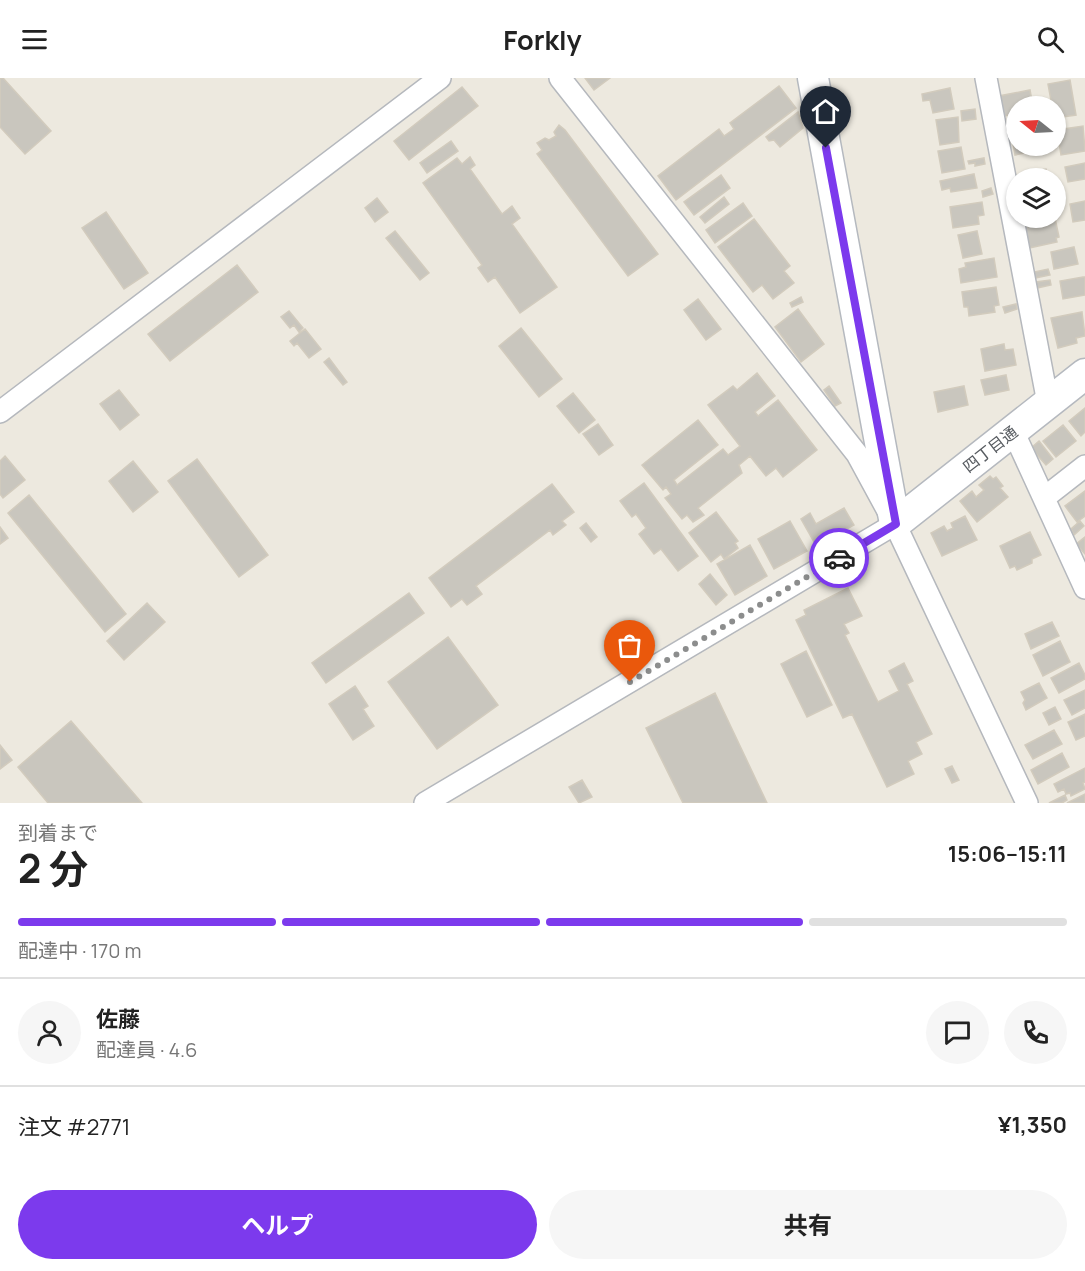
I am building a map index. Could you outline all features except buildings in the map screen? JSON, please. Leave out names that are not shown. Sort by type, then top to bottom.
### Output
[{"type":"street","points":[[0,412],[440,78]]},
{"type":"street","points":[[560,78],[857,454],[896,524],[1027,803]]},
{"type":"street","points":[[813,78],[896,524]]},
{"type":"street","points":[[986,78],[1048,403]]},
{"type":"street","name":"四丁目通","points":[[896,524],[1085,374]]},
{"type":"street","points":[[1013,431],[1085,588]]},
{"type":"street","points":[[1044,498],[1085,466]]},
{"type":"street","points":[[425,803],[896,524]]},
{"type":"way so far","points":[[630,682],[839,558]]},
{"type":"route","points":[[826,148],[896,524],[839,558]]}]
